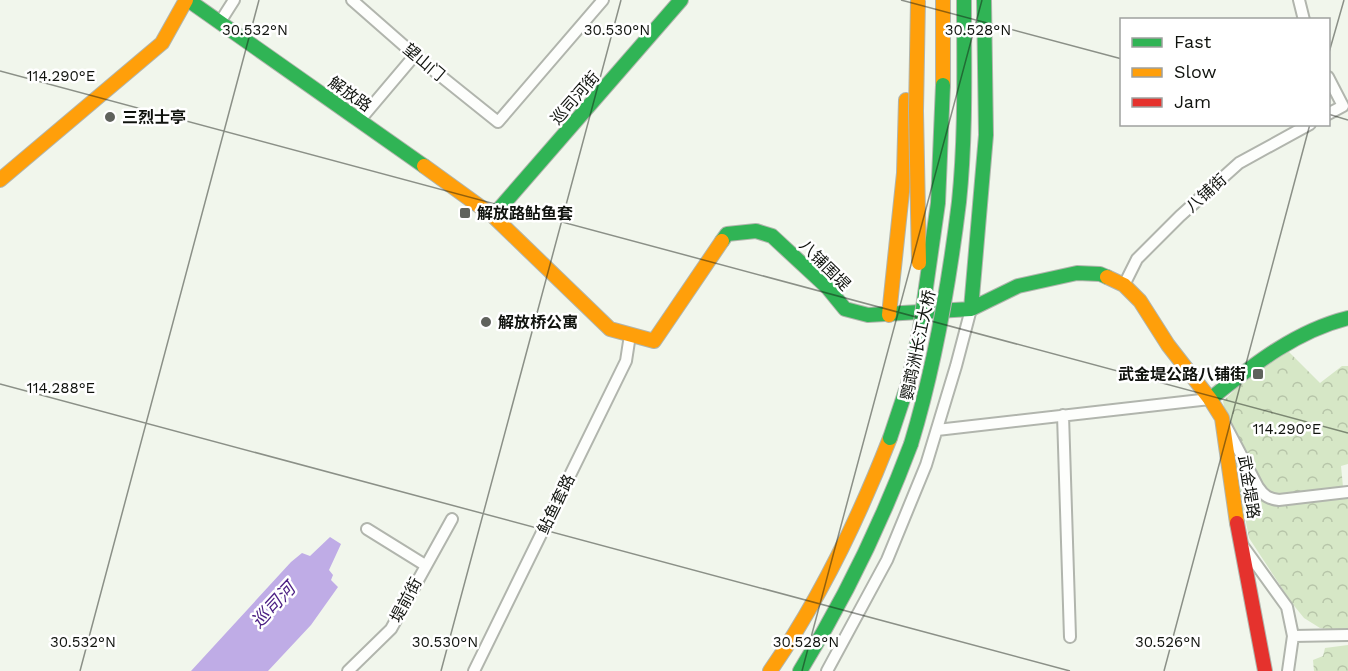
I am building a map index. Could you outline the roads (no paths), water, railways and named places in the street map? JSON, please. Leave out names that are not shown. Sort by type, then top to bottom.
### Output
[{"type":"main road","name":"解放路","points":[[187,0],[493,216]]},
{"type":"main road","points":[[0,180],[162,43],[187,0]]},
{"type":"main road","name":"巡司河街","points":[[493,216],[681,0]]},
{"type":"main road","points":[[889,315],[904,173],[909,0]]},
{"type":"main road","points":[[918,0],[916,111],[920,329]]},
{"type":"main road","name":"鹦鹉洲长江大桥","points":[[770,671],[815,601],[840,556],[868,496],[904,395],[920,329],[938,203],[943,85],[943,0]]},
{"type":"main road","name":"鹦鹉洲长江大桥","points":[[800,671],[832,621],[890,503],[927,391],[943,313],[959,200],[964,104],[964,0]]},
{"type":"main road","points":[[943,313],[968,224],[976,128],[975,0]]},
{"type":"main road","points":[[971,309],[986,135],[984,0]]},
{"type":"main road","name":"八铺围堤","points":[[493,216],[610,329],[654,341],[727,234],[738,232],[756,231],[772,236],[827,287],[845,309],[867,315],[971,309],[1018,285],[1077,273],[1100,274],[1124,285],[1140,301],[1168,345],[1210,399]]},
{"type":"main road","points":[[1210,399],[1264,357],[1323,324],[1348,318]]},
{"type":"main road","name":"武金堤路","points":[[1210,399],[1222,418],[1240,541],[1265,671]]},
{"type":"street","points":[[220,22],[234,0]]},
{"type":"street","name":"望山门","points":[[352,0],[415,55],[498,122],[603,0]]},
{"type":"street","points":[[1299,0],[1304,18]]},
{"type":"street","points":[[360,120],[415,55]]},
{"type":"street","points":[[1330,79],[1343,106],[1330,113]]},
{"type":"street","name":"八铺街","points":[[1124,285],[1137,259],[1180,216],[1239,163],[1306,126]]},
{"type":"street","points":[[827,671],[887,560],[926,465],[971,309]]},
{"type":"street","name":"鲇鱼套路","points":[[474,671],[626,361],[630,335]]},
{"type":"street","points":[[937,430],[1210,399]]},
{"type":"street","points":[[1063,415],[1070,637]]},
{"type":"street","points":[[1222,418],[1258,487],[1270,499],[1279,500],[1348,492]]},
{"type":"street","name":"堤前街","points":[[348,671],[391,629],[452,519]]},
{"type":"street","points":[[367,529],[425,565]]},
{"type":"street","points":[[1240,541],[1287,607],[1293,636],[1287,671]]},
{"type":"street","points":[[1293,636],[1348,635]]},
{"type":"water","name":"巡司河","points":[[330,537],[341,544],[329,570],[333,575],[331,580],[338,587],[311,625],[268,671],[191,671],[291,562],[302,553],[310,556]]},
{"type":"place","name":"三烈士亭","points":[[110,117]]},
{"type":"place","name":"解放路鲇鱼套","points":[[465,213]]},
{"type":"place","name":"解放桥公寓","points":[[486,322]]},
{"type":"place","name":"武金堤公路八铺街","points":[[1258,374]]}]
